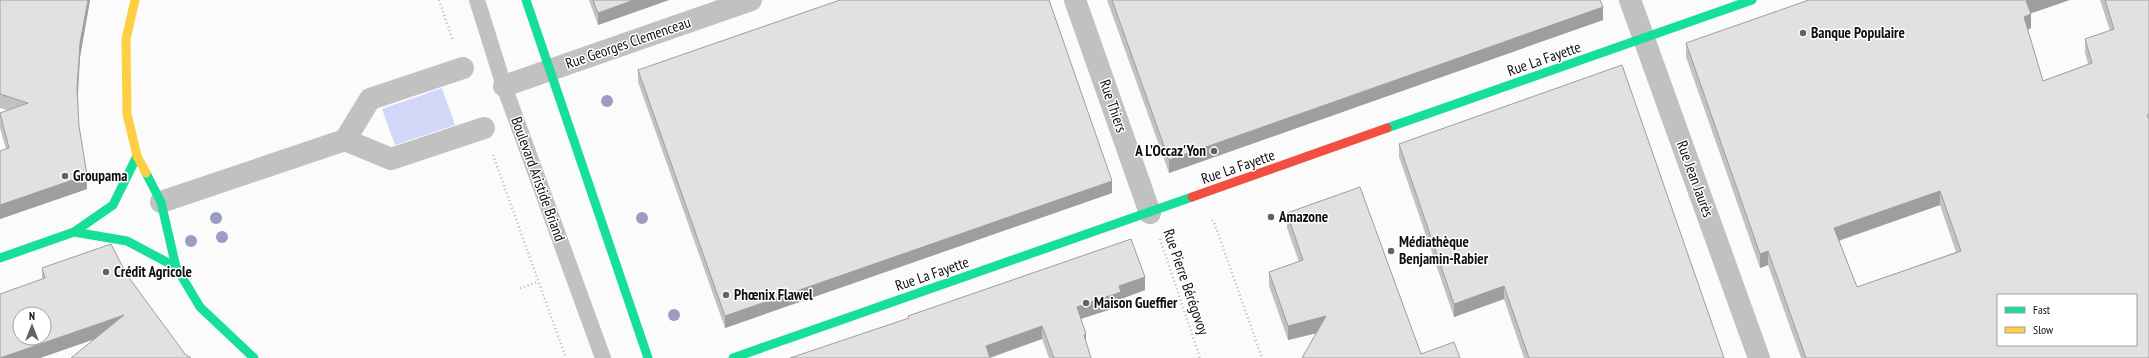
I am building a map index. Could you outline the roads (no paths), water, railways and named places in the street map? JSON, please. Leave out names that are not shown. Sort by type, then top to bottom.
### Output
[{"type":"main road","points":[[135,0],[126,39],[127,106],[137,156],[161,202],[176,267],[200,307],[254,358]]},
{"type":"main road","points":[[526,0],[551,69],[648,358]]},
{"type":"main road","name":"Rue La Fayette","points":[[733,358],[1150,213],[1752,0]]},
{"type":"main road","points":[[0,258],[74,232],[113,205],[137,156]]},
{"type":"main road","points":[[74,232],[127,241],[176,267]]},
{"type":"street","name":"Rue Georges Clemenceau","points":[[504,86],[751,0]]},
{"type":"street","name":"Rue Thiers","points":[[1075,0],[1150,213]]},
{"type":"street","name":"Rue Jean Jaurès","points":[[1630,0],[1759,358]]},
{"type":"street","points":[[161,202],[345,140],[370,99],[463,68]]},
{"type":"street","points":[[345,140],[391,159],[484,128]]},
{"type":"lane","name":"Boulevard Aristide Briand","points":[[477,0],[504,86],[603,358]]},
{"type":"water","points":[[442,88],[455,125],[395,145],[382,109]]},
{"type":"place","name":"Banque Populaire","points":[[1803,33]]},
{"type":"place","name":"A L'Occaz'Yon","points":[[1214,151]]},
{"type":"place","name":"Groupama","points":[[65,176]]},
{"type":"place","name":"Amazone","points":[[1271,217]]},
{"type":"place","name":"Médiathèque Benjamin-Rabier","points":[[1391,251]]},
{"type":"place","name":"Crédit Agricole","points":[[106,272]]},
{"type":"place","name":"Phœnix Flawel","points":[[726,295]]},
{"type":"place","name":"Maison Gueffier","points":[[1086,303]]}]
